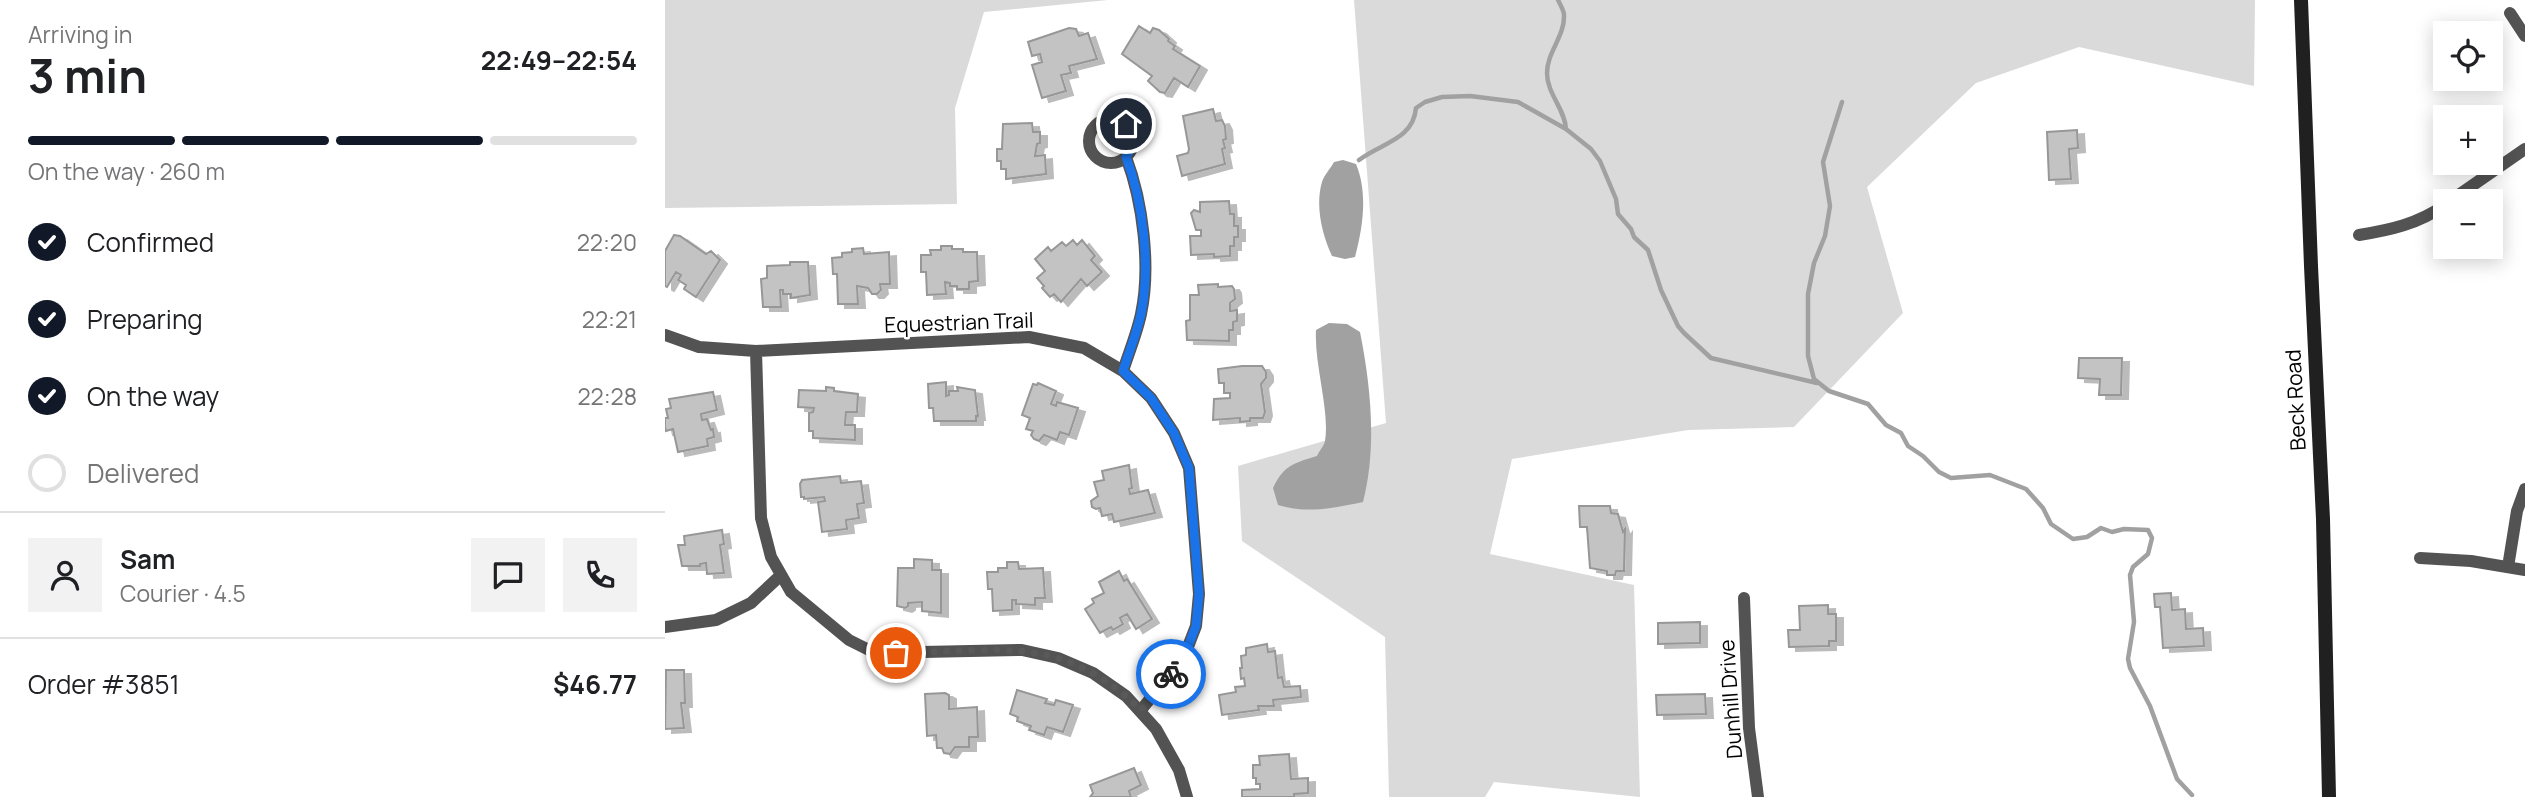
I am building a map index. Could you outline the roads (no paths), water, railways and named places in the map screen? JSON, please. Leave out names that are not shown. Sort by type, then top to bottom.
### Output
[{"type":"main road","name":"Beck Road","points":[[2301,0],[2323,519],[2329,797]]},
{"type":"street","points":[[2510,13],[2525,36]]},
{"type":"street","points":[[2467,189],[2525,149]]},
{"type":"street","points":[[1123,371],[1141,316],[1145,289],[1141,209],[1126,157]]},
{"type":"street","points":[[2359,235],[2392,229],[2433,214]]},
{"type":"street","name":"Equestrian Trail","points":[[665,335],[699,347],[756,351],[1029,337],[1084,348],[1123,371],[1151,398],[1174,433],[1189,468],[1199,594],[1196,626],[1184,657],[1141,710]]},
{"type":"street","points":[[756,351],[761,518],[771,557],[791,592],[849,640],[875,653],[1004,648],[1042,653],[1076,664],[1109,682],[1141,710],[1172,756],[1187,797]]},
{"type":"street","points":[[2508,567],[2517,511],[2525,489]]},
{"type":"street","points":[[2420,558],[2471,561],[2525,569]]},
{"type":"street","points":[[665,627],[716,620],[751,603],[781,575]]},
{"type":"street","name":"Dunhill Drive","points":[[1744,598],[1749,729],[1758,797]]},
{"type":"waterway","points":[[1558,0],[1564,13],[1564,23],[1547,73],[1566,129]]},
{"type":"waterway","points":[[1359,160],[1402,134],[1414,119],[1416,108],[1425,102],[1442,97],[1470,96],[1518,102],[1566,129],[1591,149],[1600,161],[1616,199],[1618,214],[1631,229],[1634,237],[1648,250],[1661,290],[1684,333],[1711,358],[1817,383]]},
{"type":"waterway","points":[[1842,102],[1823,162],[1830,206],[1825,236],[1814,263],[1808,294],[1808,356],[1814,379],[1829,391],[1868,404],[1886,425],[1901,433],[1908,446],[1939,472],[1951,478],[1990,475],[2026,489],[2043,508],[2051,524],[2073,539],[2087,537],[2101,528],[2112,532],[2124,529],[2148,530],[2152,538],[2148,554],[2133,567],[2130,575],[2134,622],[2128,659],[2150,706],[2177,779],[2192,795]]}]
